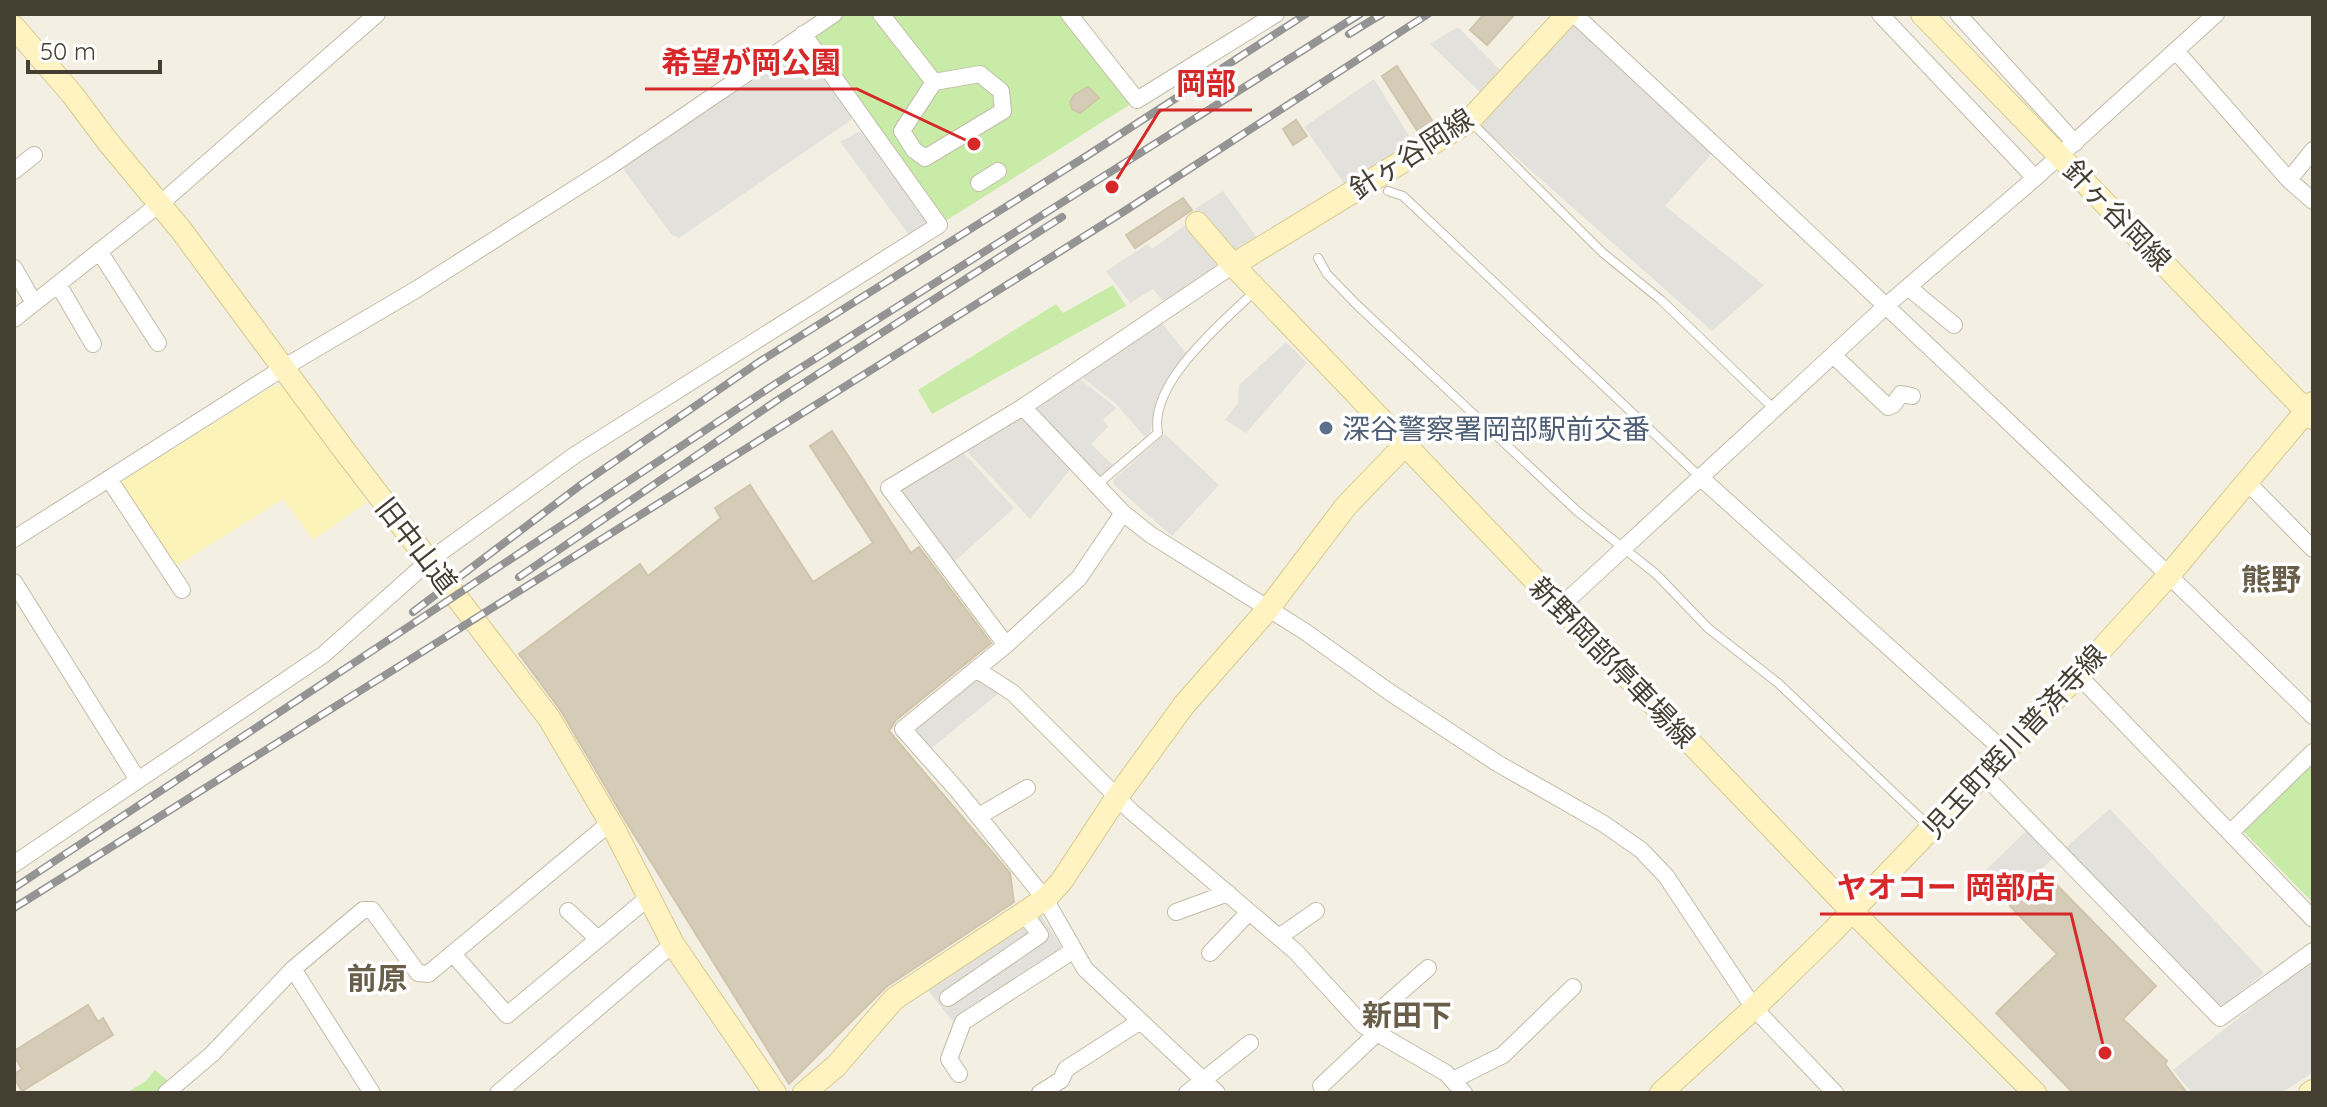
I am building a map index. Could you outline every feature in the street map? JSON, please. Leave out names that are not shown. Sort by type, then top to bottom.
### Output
[{"type":"main road","name":"針ヶ谷岡線","points":[[1233,265],[1469,121],[1568,14]]},
{"type":"main road","name":"針ヶ谷岡線","points":[[1922,14],[2068,149],[2311,410]]},
{"type":"main road","name":"旧中山道","points":[[14,27],[72,94],[159,204],[549,718],[611,822],[673,944],[775,1093]]},
{"type":"main road","name":"新野岡部停車場線","points":[[1197,223],[1233,265],[1852,912],[2035,1093]]},
{"type":"main road","name":"児玉町蛭川普済寺線","points":[[1672,1089],[1852,912],[1984,775],[2169,575],[2246,481],[2311,410]]},
{"type":"main road","points":[[804,1093],[836,1066],[894,999],[1045,899],[1061,882],[1117,797],[1184,705],[1268,609],[1346,506],[1405,445]]},
{"type":"street","points":[[14,319],[159,204],[377,14]]},
{"type":"street","points":[[14,539],[612,165],[834,14]]},
{"type":"street","points":[[881,14],[934,82]]},
{"type":"street","points":[[1069,14],[1137,100],[1276,14]]},
{"type":"street","points":[[1574,14],[1887,305],[2313,716]]},
{"type":"street","points":[[1880,14],[2035,178]]},
{"type":"street","points":[[1958,14],[2068,149]]},
{"type":"street","points":[[1560,607],[1887,305],[2068,149],[2216,14]]},
{"type":"street","points":[[14,864],[323,655],[430,560],[575,455],[939,225],[803,34]]},
{"type":"street","points":[[2176,51],[2289,180],[2313,201]]},
{"type":"street","points":[[980,74],[1001,91],[1003,111],[925,158],[914,150],[902,131],[934,82],[980,74]]},
{"type":"street","points":[[2289,180],[2313,150]]},
{"type":"street","points":[[14,171],[34,155]]},
{"type":"street","points":[[979,183],[998,171]]},
{"type":"street","points":[[99,251],[158,343]]},
{"type":"street","points":[[1006,645],[889,488],[1023,407],[1233,265]]},
{"type":"street","points":[[14,268],[34,303]]},
{"type":"street","points":[[58,284],[93,344]]},
{"type":"street","points":[[1908,287],[1954,325]]},
{"type":"street","points":[[1833,355],[1888,407],[1901,394],[1912,396]]},
{"type":"street","points":[[1023,407],[1123,513],[1151,535],[1268,609],[1497,763],[1604,824],[1641,850],[1666,876],[1754,1008],[1835,1093]]},
{"type":"street","points":[[1700,477],[2004,751]]},
{"type":"street","points":[[109,479],[182,590]]},
{"type":"street","points":[[2246,481],[2313,549]]},
{"type":"street","points":[[1123,513],[1079,578],[1006,645],[903,729],[979,816],[1045,899],[1085,969],[1211,1087]]},
{"type":"street","points":[[14,582],[138,780]]},
{"type":"street","points":[[976,669],[1013,693],[1117,797],[1279,937],[1370,1029],[1446,1073],[1459,1087],[1503,1055],[1573,987]]},
{"type":"street","points":[[2078,675],[2313,919]]},
{"type":"street","points":[[2230,833],[2313,752]]},
{"type":"street","points":[[1984,775],[2220,1018],[2313,951]]},
{"type":"street","points":[[979,816],[1027,788]]},
{"type":"street","points":[[166,1093],[212,1054],[293,969],[363,910],[372,910],[418,973],[428,974],[611,822]]},
{"type":"street","points":[[1176,912],[1228,893]]},
{"type":"street","points":[[453,954],[507,1015],[649,897]]},
{"type":"street","points":[[568,911],[598,939]]},
{"type":"street","points":[[1279,937],[1316,911]]},
{"type":"street","points":[[1210,953],[1249,912]]},
{"type":"street","points":[[948,998],[1040,935],[1024,913]]},
{"type":"street","points":[[498,1093],[673,944]]},
{"type":"street","points":[[959,1074],[949,1059],[963,1022],[1074,950]]},
{"type":"street","points":[[1321,1086],[1428,968]]},
{"type":"street","points":[[293,969],[372,1093]]},
{"type":"street","points":[[1040,1093],[1061,1080],[1066,1069],[1139,1022]]},
{"type":"street","points":[[1187,1093],[1211,1087],[1250,1043]]},
{"type":"lane","points":[[1469,121],[1603,253],[1661,300],[1774,409]]},
{"type":"lane","points":[[1388,191],[1403,196],[1700,477]]},
{"type":"lane","points":[[1318,258],[1327,274],[1369,316],[1577,511],[1656,574],[1708,628],[1778,683],[1932,829]]},
{"type":"lane","points":[[1097,485],[1158,433],[1155,419],[1177,374],[1196,349],[1256,289]]},
{"type":"green space","points":[[830,14],[1072,14],[1137,100],[939,225],[803,34]]},
{"type":"green space","points":[[1113,285],[1126,306],[932,414],[918,390],[1056,304],[1063,313]]},
{"type":"green space","points":[[2313,761],[2313,903],[2241,829]]},
{"type":"green space","points":[[155,1070],[168,1081],[156,1093],[126,1093],[146,1081]]},
{"type":"sand","points":[[273,386],[284,387],[367,502],[313,540],[283,499],[176,566],[120,482]]},
{"type":"shaded area","points":[[1576,24],[1714,151],[1665,206],[1764,285],[1712,331],[1482,127],[1484,119],[1570,25]]},
{"type":"shaded area","points":[[1458,27],[1502,72],[1482,94],[1430,44]]},
{"type":"shaded area","points":[[798,51],[811,53],[852,112],[851,120],[679,238],[671,234],[624,170],[625,164]]},
{"type":"shaded area","points":[[1374,79],[1414,144],[1346,186],[1304,127]]},
{"type":"shaded area","points":[[858,132],[868,134],[930,223],[910,236],[840,142]]},
{"type":"shaded area","points":[[1223,191],[1263,246],[1169,308],[1153,289],[1130,303],[1106,271],[1148,244],[1152,249],[1198,216],[1195,209]]},
{"type":"shaded area","points":[[1161,322],[1186,353],[1156,402],[1146,438],[1116,404],[1078,374]]},
{"type":"shaded area","points":[[1286,342],[1307,363],[1246,433],[1225,420],[1238,403],[1239,385]]},
{"type":"shaded area","points":[[1077,377],[1117,408],[1103,419],[1108,427],[1091,444],[1114,466],[1098,480],[1028,406]]},
{"type":"shaded area","points":[[1022,412],[1073,466],[1030,519],[964,448]]},
{"type":"shaded area","points":[[1165,434],[1219,485],[1172,536],[1114,485],[1113,480]]},
{"type":"shaded area","points":[[961,450],[1014,508],[953,563],[898,491]]},
{"type":"shaded area","points":[[975,674],[1004,689],[929,750],[911,728]]},
{"type":"shaded area","points":[[2110,809],[2264,973],[2224,1005],[2216,1004],[2065,848]]},
{"type":"shaded area","points":[[2027,830],[2055,856],[2011,900],[1984,872]]},
{"type":"shaded area","points":[[1039,912],[1063,949],[954,1023],[926,988]]},
{"type":"shaded area","points":[[2313,959],[2313,1072],[2282,1093],[2192,1093],[2173,1070]]},
{"type":"building","points":[[1484,14],[1515,14],[1487,45],[1470,30]]},
{"type":"building","points":[[1397,66],[1435,125],[1420,135],[1382,76]]},
{"type":"building","points":[[1088,87],[1099,98],[1080,113],[1072,109],[1070,102],[1074,95]]},
{"type":"building","points":[[1296,120],[1307,136],[1293,145],[1283,129]]},
{"type":"building","points":[[1183,198],[1192,210],[1135,248],[1126,235]]},
{"type":"building","points":[[832,431],[911,553],[919,547],[991,643],[896,720],[889,731],[1010,873],[1014,902],[886,987],[789,1084],[561,711],[519,654],[640,564],[648,576],[721,518],[715,508],[750,485],[813,582],[873,543],[810,446]]},
{"type":"building","points":[[2046,874],[2156,986],[2123,1019],[2167,1061],[2165,1064],[2187,1093],[2073,1093],[1996,1013],[2057,954],[2010,906]]},
{"type":"building","points":[[88,1005],[98,1022],[103,1018],[113,1035],[22,1091],[14,1078],[14,1074],[22,1069],[14,1051]]},
{"type":"railway","points":[[413,612],[582,484],[759,362],[1306,14]]},
{"type":"railway","points":[[14,888],[772,386],[1360,14]]},
{"type":"railway","points":[[1349,34],[1382,14]]},
{"type":"railway","points":[[14,908],[1123,212],[1428,14]]},
{"type":"railway","points":[[519,577],[779,399],[1062,217]]},
{"type":"place","name":"希望が岡公園","points":[[974,144]]},
{"type":"place","name":"岡部","points":[[1112,187]]},
{"type":"place","name":"深谷警察署岡部駅前交番","points":[[1326,428]]},
{"type":"place","name":"ヤオコー 岡部店","points":[[2105,1053]]},
{"type":"district","name":"熊野","points":[[2271,579]]},
{"type":"district","name":"前原","points":[[377,978]]},
{"type":"district","name":"新田下","points":[[1407,1015]]}]
